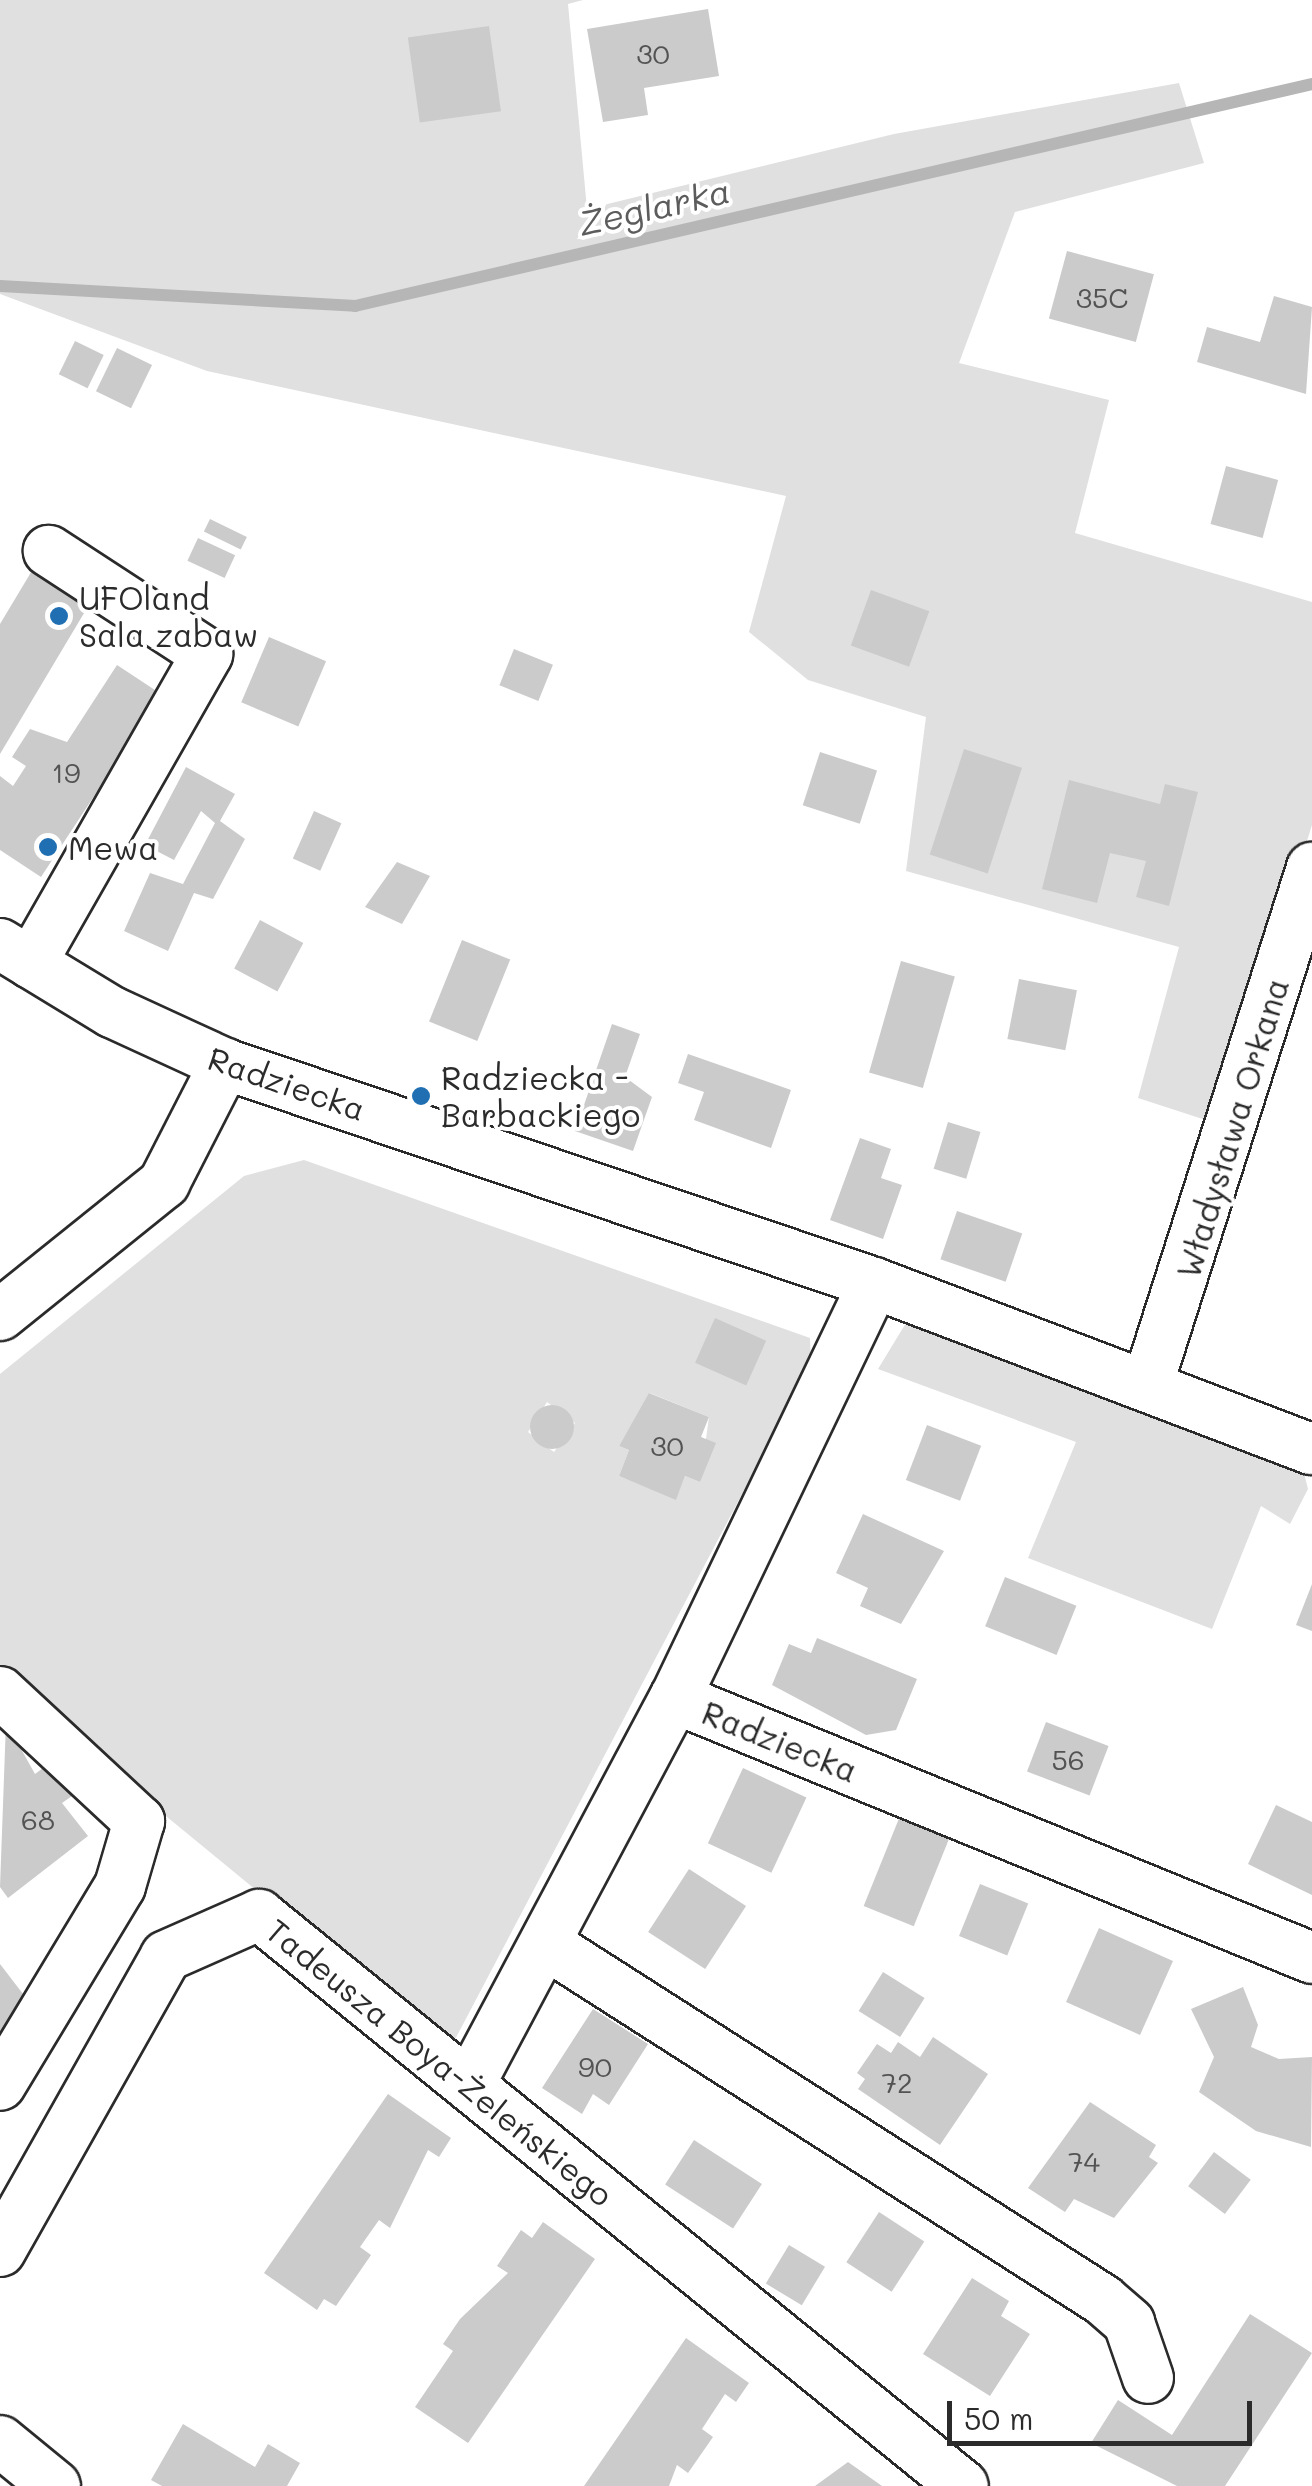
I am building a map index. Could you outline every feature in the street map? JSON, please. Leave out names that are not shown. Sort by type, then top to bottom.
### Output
[{"type":"street","points":[[15,953],[206,654],[48,551]]},
{"type":"street","name":"Władysława Orkana","points":[[1147,1386],[1312,868]]},
{"type":"street","name":"Radziecka","points":[[15,953],[225,1064],[874,1283],[1312,1448]]},
{"type":"street","points":[[0,1315],[164,1184],[225,1064]]},
{"type":"street","name":"Radziecka","points":[[874,1283],[674,1698],[1312,1958]]},
{"type":"street","points":[[0,1692],[139,1821],[120,1886],[0,2085]]},
{"type":"street","points":[[469,2085],[674,1698]]},
{"type":"street","name":"Tadeusza Boya-Żeleńskiego","points":[[0,2251],[166,1956],[259,1915],[963,2486]]},
{"type":"street","points":[[546,1944],[1103,2300],[1129,2323],[1148,2378]]},
{"type":"street","points":[[0,2441],[55,2486]]},
{"type":"shaded area","points":[[0,0],[583,0],[568,4],[587,209],[894,134],[1179,83],[1204,163],[1015,212],[959,363],[1109,400],[1075,533],[1312,602],[1312,825],[1218,1124],[1138,1098],[1179,947],[906,871],[926,717],[808,680],[749,632],[786,496],[207,371],[0,294]]},
{"type":"shaded area","points":[[304,1160],[810,1338],[811,1363],[450,2049],[0,1680],[0,1374],[244,1176]],"holes":[[[650,1393],[709,1417],[700,1482],[685,1476],[676,1499],[619,1476],[629,1450],[619,1446]],[[547,1402],[575,1423],[554,1452],[528,1432]]]},
{"type":"shaded area","points":[[909,1318],[1304,1473],[1308,1489],[1290,1524],[1261,1506],[1212,1629],[1028,1558],[1076,1442],[878,1369]]},
{"type":"building","points":[[708,9],[719,76],[644,88],[648,115],[603,122],[587,29]]},
{"type":"building","points":[[489,26],[501,111],[420,123],[408,37]]},
{"type":"building","points":[[1067,251],[1154,274],[1136,342],[1049,319]]},
{"type":"building","points":[[1274,296],[1312,307],[1306,394],[1197,362],[1207,327],[1260,342]]},
{"type":"building","points":[[75,341],[104,355],[88,388],[59,374]]},
{"type":"building","points":[[117,348],[152,365],[131,408],[96,391]]},
{"type":"building","points":[[1226,466],[1278,480],[1263,538],[1210,524]]},
{"type":"building","points":[[210,519],[247,537],[241,550],[204,532]]},
{"type":"building","points":[[198,538],[235,555],[225,578],[187,561]]},
{"type":"building","points":[[39,559],[96,593],[0,754],[0,624]]},
{"type":"building","points":[[871,590],[929,611],[909,667],[851,645]]},
{"type":"building","points":[[269,637],[326,661],[298,727],[241,702]]},
{"type":"building","points":[[514,649],[553,665],[538,701],[499,685]]},
{"type":"building","points":[[117,665],[161,694],[41,877],[0,850],[0,776],[13,786],[26,766],[12,757],[30,729],[67,742]]},
{"type":"building","points":[[964,749],[1022,768],[988,873],[930,855]]},
{"type":"building","points":[[820,752],[877,771],[860,824],[803,805]]},
{"type":"building","points":[[186,767],[235,794],[220,821],[245,839],[213,899],[194,893],[168,951],[124,931],[150,873],[183,884],[215,823],[201,811],[174,860],[145,845]]},
{"type":"building","points":[[1069,780],[1160,804],[1165,784],[1198,792],[1169,906],[1136,897],[1146,861],[1110,853],[1097,903],[1042,889]]},
{"type":"building","points":[[314,811],[341,823],[320,871],[293,859]]},
{"type":"building","points":[[397,862],[430,876],[402,924],[365,907]]},
{"type":"building","points":[[260,920],[303,943],[277,992],[234,969]]},
{"type":"building","points":[[462,940],[510,959],[477,1041],[429,1022]]},
{"type":"building","points":[[901,961],[955,976],[923,1088],[869,1073]]},
{"type":"building","points":[[1019,979],[1077,990],[1065,1050],[1007,1039]]},
{"type":"building","points":[[612,1024],[640,1034],[625,1077],[652,1097],[633,1151],[575,1131]]},
{"type":"building","points":[[688,1054],[791,1090],[771,1148],[694,1120],[704,1092],[678,1083]]},
{"type":"building","points":[[948,1122],[981,1132],[966,1179],[934,1169]]},
{"type":"building","points":[[860,1138],[891,1149],[881,1178],[902,1185],[883,1239],[830,1220]]},
{"type":"building","points":[[957,1211],[1022,1233],[1006,1282],[940,1259]]},
{"type":"building","points":[[715,1318],[766,1341],[746,1386],[695,1363]]},
{"type":"building","points":[[649,1393],[709,1417],[701,1437],[716,1443],[700,1482],[685,1476],[676,1500],[619,1476],[629,1450],[619,1446]]},
{"type":"building","points":[[552,1405],[567,1412],[574,1427],[567,1442],[552,1449],[537,1442],[530,1427],[537,1412]]},
{"type":"building","points":[[927,1425],[981,1446],[960,1501],[906,1480]]},
{"type":"building","points":[[863,1514],[944,1551],[901,1624],[860,1606],[868,1588],[836,1573]]},
{"type":"building","points":[[1005,1577],[1076,1606],[1057,1655],[985,1626]]},
{"type":"building","points":[[1312,1584],[1312,1631],[1296,1625]]},
{"type":"building","points":[[817,1638],[917,1679],[896,1730],[866,1735],[772,1685],[789,1644],[811,1653]]},
{"type":"building","points":[[6,1722],[35,1774],[47,1765],[72,1796],[62,1803],[88,1836],[8,1898],[0,1887]]},
{"type":"building","points":[[1046,1722],[1109,1746],[1090,1795],[1027,1771]]},
{"type":"building","points":[[743,1768],[806,1798],[771,1873],[708,1843]]},
{"type":"building","points":[[1276,1805],[1312,1822],[1312,1895],[1248,1864]]},
{"type":"building","points":[[900,1816],[950,1836],[914,1926],[864,1906]]},
{"type":"building","points":[[689,1869],[746,1906],[705,1969],[648,1932]]},
{"type":"building","points":[[980,1884],[1028,1903],[1007,1955],[959,1936]]},
{"type":"building","points":[[1099,1928],[1173,1961],[1140,2035],[1066,2002]]},
{"type":"building","points":[[0,1964],[33,2007],[0,2062]]},
{"type":"building","points":[[883,1972],[925,1998],[900,2037],[859,2011]]},
{"type":"building","points":[[1243,1987],[1258,2025],[1251,2047],[1279,2059],[1312,2057],[1311,2147],[1256,2131],[1199,2092],[1214,2057],[1191,2009]]},
{"type":"building","points":[[593,2009],[648,2044],[609,2105],[593,2094],[582,2114],[542,2088]]},
{"type":"building","points":[[933,2037],[988,2074],[940,2145],[858,2089],[865,2079],[857,2073],[877,2044],[891,2053],[898,2042],[920,2057]]},
{"type":"building","points":[[388,2094],[451,2138],[439,2157],[428,2150],[390,2228],[379,2220],[360,2247],[371,2255],[336,2306],[324,2299],[317,2310],[264,2273]]},
{"type":"building","points":[[1090,2102],[1156,2145],[1149,2157],[1158,2163],[1114,2218],[1074,2199],[1065,2212],[1028,2188]]},
{"type":"building","points":[[694,2140],[762,2184],[733,2229],[665,2184]]},
{"type":"building","points":[[1214,2152],[1251,2180],[1225,2214],[1188,2186]]},
{"type":"building","points":[[879,2212],[924,2241],[892,2292],[846,2262]]},
{"type":"building","points":[[543,2222],[595,2259],[468,2443],[415,2407],[453,2351],[443,2344],[460,2319],[508,2273],[497,2266],[521,2230],[532,2238]]},
{"type":"building","points":[[789,2245],[825,2267],[802,2305],[766,2284]]},
{"type":"building","points":[[972,2278],[1009,2301],[1001,2316],[1030,2334],[990,2396],[923,2354]]},
{"type":"building","points":[[1250,2314],[1312,2353],[1225,2486],[1177,2486],[1091,2443],[1118,2400],[1172,2435]]},
{"type":"building","points":[[686,2338],[749,2383],[736,2402],[725,2394],[702,2429],[713,2437],[688,2473],[677,2465],[669,2486],[584,2486]]},
{"type":"building","points":[[183,2424],[255,2467],[268,2444],[300,2463],[287,2486],[162,2486],[151,2480]]},
{"type":"building","points":[[848,2462],[882,2486],[815,2486]]},
{"type":"waterway","name":"Żeglarka","points":[[0,286],[355,306],[1312,84]]},
{"type":"place","name":"UFOland Sala zabaw","points":[[59,616]]},
{"type":"place","name":"Mewa","points":[[48,847]]},
{"type":"place","name":"Radziecka - Barbackiego","points":[[421,1096]]}]
